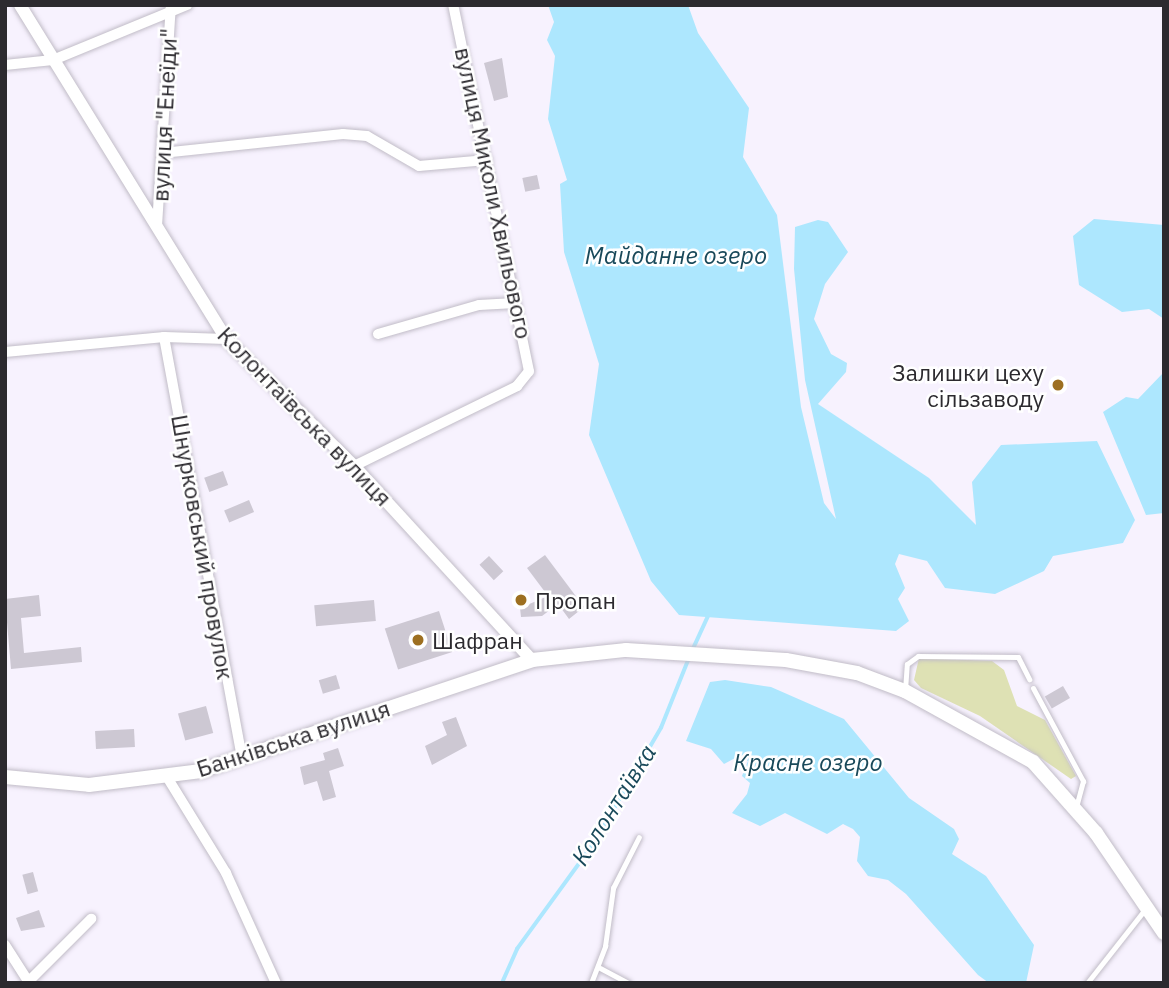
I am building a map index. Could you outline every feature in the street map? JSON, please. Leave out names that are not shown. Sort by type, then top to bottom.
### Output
[{"type":"main road","name":"Банківська вулиця","points":[[5,777],[89,785],[167,777],[242,758],[532,660],[671,652],[723,655],[857,673],[905,691],[1033,762],[1075,810],[1164,933]]},
{"type":"street","name":"Колонтаївська вулиця","points":[[20,5],[226,340],[354,466],[532,660]]},
{"type":"street","points":[[5,65],[53,60],[170,9],[187,5]]},
{"type":"street","name":"вулиця Миколи Хвильового","points":[[354,466],[525,381],[531,357],[515,303],[453,5]]},
{"type":"street","name":"вулиця \"Енеїди\"","points":[[157,226],[170,9]]},
{"type":"street","points":[[162,153],[343,134],[367,136],[419,166],[487,160]]},
{"type":"street","points":[[378,334],[479,305],[515,303]]},
{"type":"street","points":[[5,352],[164,337],[226,340]]},
{"type":"street","name":"Шнурковський провулок","points":[[164,337],[242,758]]},
{"type":"street","points":[[167,777],[226,873],[276,983]]},
{"type":"street","points":[[5,945],[27,982],[91,919]]},
{"type":"lane","points":[[905,691],[907,664],[918,656],[1018,657],[1028,679]]},
{"type":"lane","points":[[1033,688],[1083,781],[1075,810]]},
{"type":"lane","points":[[591,983],[600,968],[613,888],[639,837]]},
{"type":"lane","points":[[1087,983],[1147,906]]},
{"type":"lane","points":[[600,968],[628,983]]},
{"type":"green space","points":[[919,658],[992,661],[1004,670],[1017,706],[1045,720],[1076,776],[1071,779],[980,716],[921,688],[914,680]]},
{"type":"water","name":"Майданне озеро","points":[[548,5],[688,5],[698,33],[749,108],[743,157],[777,215],[801,407],[824,503],[836,519],[805,380],[794,269],[795,227],[818,220],[828,222],[848,252],[825,284],[814,319],[831,354],[847,363],[846,372],[818,404],[929,478],[976,525],[972,482],[1001,445],[1097,441],[1135,520],[1123,543],[1053,556],[1044,571],[995,594],[945,588],[927,561],[899,554],[895,564],[905,588],[898,599],[909,621],[896,631],[679,615],[651,581],[589,435],[599,364],[564,252],[560,184],[567,180],[548,119],[555,56],[547,40],[554,22]]},
{"type":"water","points":[[1094,219],[1164,225],[1164,319],[1149,309],[1122,312],[1079,285],[1073,236]]},
{"type":"water","points":[[1164,372],[1164,513],[1146,515],[1103,412],[1126,397],[1138,399]]},
{"type":"water","name":"Красне озеро","points":[[725,680],[771,687],[844,719],[909,798],[954,829],[959,839],[952,854],[986,876],[1034,945],[1026,983],[989,983],[978,975],[906,894],[888,880],[868,876],[857,861],[860,837],[853,829],[843,824],[827,834],[785,813],[760,826],[732,813],[747,794],[750,783],[742,776],[748,761],[739,756],[724,764],[711,749],[686,741],[710,682]]},
{"type":"building","points":[[502,58],[508,97],[494,101],[484,63]]},
{"type":"building","points":[[537,175],[540,189],[525,192],[522,178]]},
{"type":"building","points":[[223,471],[228,485],[209,492],[204,478]]},
{"type":"building","points":[[249,500],[254,512],[229,523],[224,511]]},
{"type":"building","points":[[545,555],[584,607],[569,619],[558,604],[542,616],[521,617],[520,608],[548,596],[527,568]]},
{"type":"building","points":[[489,556],[503,571],[494,580],[479,565]]},
{"type":"building","points":[[39,595],[41,616],[21,618],[24,653],[81,647],[82,662],[11,669],[5,599]]},
{"type":"building","points":[[374,600],[376,621],[316,626],[314,605]]},
{"type":"building","name":"Шафран","points":[[439,611],[452,652],[398,670],[385,629]]},
{"type":"building","points":[[336,675],[340,688],[323,694],[319,680]]},
{"type":"building","points":[[1063,686],[1070,698],[1052,709],[1045,696]]},
{"type":"building","points":[[206,706],[213,733],[185,741],[178,714]]},
{"type":"building","points":[[456,717],[467,746],[432,765],[425,746],[447,735],[442,722]]},
{"type":"building","points":[[134,729],[135,747],[96,749],[95,731]]},
{"type":"building","points":[[338,748],[344,766],[329,771],[336,797],[323,801],[317,781],[304,785],[300,767],[325,760],[323,753]]},
{"type":"building","points":[[33,872],[38,891],[28,894],[22,875]]},
{"type":"building","points":[[39,910],[45,927],[21,931],[16,918]]},
{"type":"waterway","name":"Колонтаївка","points":[[692,651],[709,614]]},
{"type":"waterway","name":"Колонтаївка","points":[[502,983],[517,949],[594,843],[661,728],[689,658]]},
{"type":"place","name":"Залишки цеху сільзаводу","points":[[1058,385]]},
{"type":"place","name":"Пропан","points":[[521,600]]},
{"type":"place","name":"Шафран","points":[[418,640]]}]
